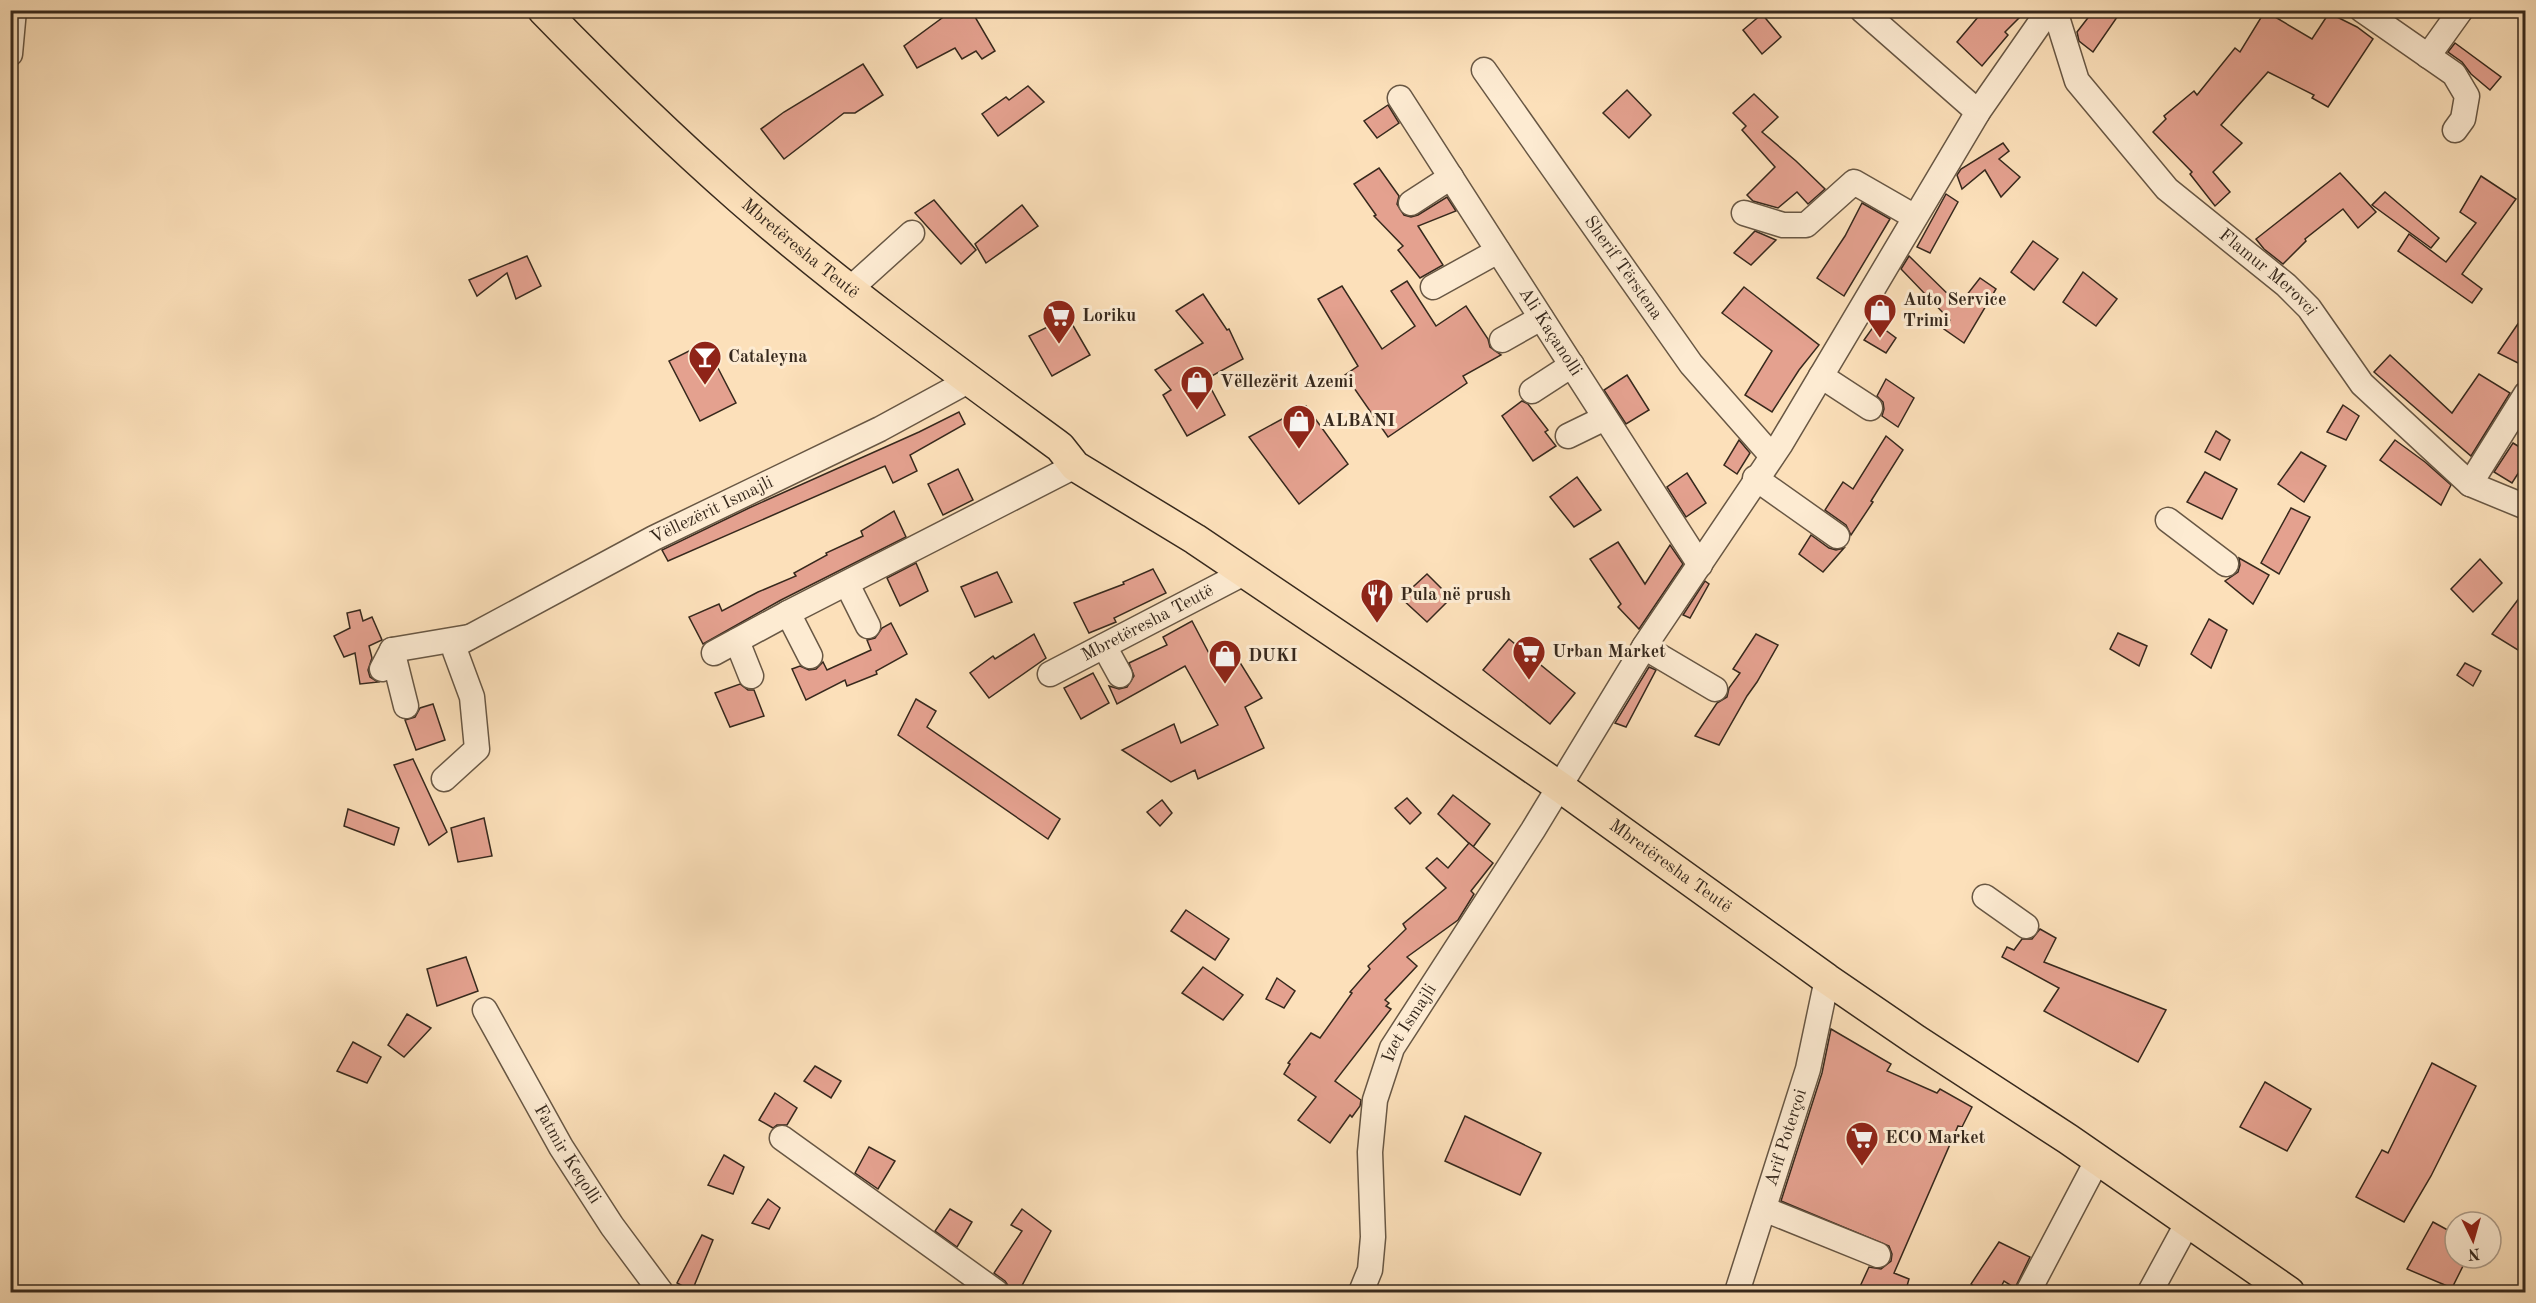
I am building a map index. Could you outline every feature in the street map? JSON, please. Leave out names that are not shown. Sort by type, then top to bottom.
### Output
[{"type":"main road","name":"Mbretëresha Teutë","points":[[543,10],[740,199],[850,289],[1060,447],[1075,466],[1194,539],[1560,787],[1827,979],[2097,1159],[2289,1293]]},
{"type":"street","points":[[10,54],[14,10]]},
{"type":"street","points":[[1862,10],[1978,112]]},
{"type":"street","points":[[2362,10],[2454,74],[2467,96],[2463,119],[2456,130]]},
{"type":"street","points":[[2428,56],[2461,10]]},
{"type":"street","points":[[1560,787],[1644,647],[1772,456],[1978,112],[2052,12]]},
{"type":"street","name":"Flamur Merovci","points":[[2052,12],[2077,81],[2167,189],[2286,285],[2309,308],[2362,384],[2470,484],[2526,507]]},
{"type":"street","name":"Sherif Tërstena","points":[[1484,70],[1691,364],[1772,456]]},
{"type":"street","name":"Ali Kaçanolli","points":[[1400,98],[1700,565]]},
{"type":"street","points":[[1411,202],[1451,177]]},
{"type":"street","points":[[1744,213],[1783,225],[1806,225],[1854,182],[1915,217]]},
{"type":"street","points":[[850,289],[912,233]]},
{"type":"street","points":[[1433,287],[1498,251]]},
{"type":"street","points":[[1502,339],[1541,318]]},
{"type":"street","points":[[1532,391],[1572,365]]},
{"type":"street","points":[[1821,375],[1870,408]]},
{"type":"street","name":"Vëllezërit Ismajli","points":[[406,706],[387,660],[463,640],[654,538],[880,429],[970,380]]},
{"type":"street","points":[[2470,484],[2526,394]]},
{"type":"street","points":[[1569,436],[1605,418]]},
{"type":"street","points":[[714,653],[788,612],[1075,466]]},
{"type":"street","points":[[1756,479],[1836,536]]},
{"type":"street","points":[[2168,520],[2226,564]]},
{"type":"street","name":"Mbretëresha Teutë","points":[[1050,674],[1244,573]]},
{"type":"street","points":[[847,584],[868,626]]},
{"type":"street","points":[[788,612],[810,656]]},
{"type":"street","points":[[444,779],[477,749],[471,697],[455,651],[463,640]]},
{"type":"street","points":[[737,641],[752,676]]},
{"type":"street","points":[[1104,646],[1120,675]]},
{"type":"street","points":[[1644,647],[1715,689]]},
{"type":"street","name":"Izet Ismajli","points":[[1361,1293],[1370,1270],[1373,1237],[1370,1152],[1375,1100],[1392,1048],[1560,787]]},
{"type":"street","points":[[1986,897],[2026,926]]},
{"type":"street","name":"Arif Poterçoi","points":[[1737,1293],[1808,1069],[1827,979]]},
{"type":"street","name":"Fatmir Keqolli","points":[[485,1011],[561,1147],[612,1226],[661,1293]]},
{"type":"street","points":[[782,1138],[996,1293]]},
{"type":"street","points":[[2031,1285],[2097,1159]]},
{"type":"street","points":[[1764,1209],[1878,1255]]},
{"type":"street","points":[[2150,1293],[2188,1222]]},
{"type":"building","points":[[953,10],[971,10],[995,51],[982,59],[976,51],[962,59],[955,48],[917,68],[904,46]]},
{"type":"building","points":[[1984,10],[2027,10],[2005,32],[2008,35],[1982,66],[1957,42]]},
{"type":"building","points":[[2094,10],[2122,10],[2093,52],[2079,41],[2077,32]]},
{"type":"building","points":[[2265,11],[2312,39],[2329,13],[2357,27],[2373,39],[2328,107],[2312,98],[2314,95],[2268,72],[2221,125],[2242,143],[2213,172],[2230,192],[2215,206],[2190,174],[2192,172],[2153,132],[2166,119],[2164,116],[2194,91],[2197,95],[2235,48],[2240,52]]},
{"type":"building","points":[[1762,14],[1781,37],[1762,54],[1743,30]]},
{"type":"building","points":[[2455,43],[2501,77],[2490,90],[2471,74],[2462,62],[2448,52]]},
{"type":"building","points":[[863,64],[883,95],[855,113],[844,113],[784,159],[761,129],[784,112]]},
{"type":"building","points":[[1028,86],[1044,102],[998,136],[982,114],[1006,97],[1009,100]]},
{"type":"building","points":[[1627,90],[1651,115],[1629,138],[1603,113]]},
{"type":"building","points":[[1754,94],[1778,117],[1762,132],[1825,189],[1808,204],[1797,192],[1778,208],[1753,201],[1747,195],[1775,167],[1742,130],[1746,126],[1733,113]]},
{"type":"building","points":[[1388,105],[1399,123],[1377,138],[1364,121]]},
{"type":"building","points":[[2003,143],[2009,151],[1999,159],[2020,177],[2001,197],[1985,170],[1962,189],[1957,175],[1961,169]]},
{"type":"building","points":[[1379,168],[1399,196],[1397,204],[1404,215],[1411,217],[1418,215],[1447,197],[1456,211],[1418,226],[1443,265],[1420,278],[1398,250],[1403,246],[1374,216],[1376,215],[1354,184]]},
{"type":"building","points":[[2340,173],[2376,212],[2358,228],[2343,209],[2305,239],[2306,241],[2283,264],[2264,249],[2256,239]]},
{"type":"building","points":[[2481,176],[2516,199],[2462,274],[2482,289],[2472,303],[2398,251],[2409,234],[2446,262],[2476,223],[2460,212]]},
{"type":"building","points":[[2385,192],[2439,238],[2431,248],[2372,205]]},
{"type":"building","points":[[1946,194],[1958,202],[1930,253],[1917,247]]},
{"type":"building","points":[[934,200],[976,250],[961,264],[915,213]]},
{"type":"building","points":[[1862,203],[1890,219],[1844,296],[1817,278],[1845,236]]},
{"type":"building","points":[[1022,205],[1038,226],[986,263],[975,244]]},
{"type":"building","points":[[1755,231],[1776,240],[1751,265],[1734,253]]},
{"type":"building","points":[[2033,241],[2058,259],[2034,290],[2011,272]]},
{"type":"building","points":[[527,256],[541,286],[516,299],[507,273],[477,296],[469,280]]},
{"type":"building","points":[[1909,256],[1959,305],[1980,278],[1996,289],[1964,343],[1944,329],[1950,320],[1901,269]]},
{"type":"building","points":[[2083,272],[2117,299],[2096,326],[2063,302]]},
{"type":"building","points":[[1407,281],[1436,326],[1466,306],[1488,339],[1490,347],[1501,355],[1463,376],[1467,383],[1388,437],[1345,375],[1358,366],[1318,299],[1342,286],[1382,349],[1415,326],[1391,291]]},
{"type":"building","points":[[1744,287],[1819,345],[1799,370],[1772,412],[1745,395],[1772,351],[1722,313]]},
{"type":"building","points":[[1203,294],[1227,330],[1229,329],[1243,359],[1206,379],[1225,415],[1187,436],[1163,395],[1171,390],[1155,370],[1203,343],[1176,311]]},
{"type":"building","points":[[2526,312],[2526,367],[2498,353]]},
{"type":"building","name":"Loriku","points":[[1068,317],[1090,355],[1052,376],[1029,336]]},
{"type":"building","name":"Auto Service Trimi","points":[[1876,323],[1896,338],[1886,353],[1864,340]]},
{"type":"building","points":[[705,343],[736,403],[700,421],[669,361]]},
{"type":"building","points":[[2390,355],[2452,413],[2479,374],[2510,393],[2471,456],[2374,372]]},
{"type":"building","points":[[1627,375],[1649,410],[1626,424],[1604,390]]},
{"type":"building","points":[[1886,379],[1914,398],[1898,427],[1882,416],[1883,402],[1877,396]]},
{"type":"building","points":[[1522,401],[1528,404],[1548,430],[1545,432],[1556,446],[1533,461],[1502,416]]},
{"type":"building","points":[[2343,405],[2359,416],[2346,440],[2327,432]]},
{"type":"building","name":"ALBANI","points":[[1306,406],[1348,464],[1299,504],[1249,437]]},
{"type":"building","points":[[959,412],[965,424],[910,455],[917,471],[893,483],[885,466],[668,561],[662,550],[749,508]]},
{"type":"building","points":[[2216,431],[2230,440],[2220,460],[2205,452]]},
{"type":"building","points":[[1886,436],[1903,450],[1851,535],[1846,525],[1825,510],[1843,482],[1853,489]]},
{"type":"building","points":[[1739,440],[1750,453],[1737,474],[1724,465]]},
{"type":"building","points":[[2395,440],[2451,485],[2441,505],[2380,460]]},
{"type":"building","points":[[2513,443],[2526,451],[2526,461],[2512,483],[2494,472]]},
{"type":"building","points":[[2301,452],[2326,466],[2304,502],[2278,484]]},
{"type":"building","points":[[958,469],[973,500],[943,515],[928,484]]},
{"type":"building","points":[[2205,472],[2237,489],[2222,519],[2187,502]]},
{"type":"building","points":[[1687,473],[1706,503],[1686,517],[1667,487]]},
{"type":"building","points":[[1577,477],[1601,510],[1574,527],[1550,497]]},
{"type":"building","points":[[2291,508],[2310,517],[2279,574],[2261,563]]},
{"type":"building","points":[[894,511],[906,537],[781,600],[703,644],[689,617],[719,604],[722,611],[796,576],[794,573],[827,555],[826,553],[863,536],[861,531]]},
{"type":"building","points":[[1811,535],[1829,548],[1836,550],[1844,548],[1823,572],[1799,554]]},
{"type":"building","points":[[1618,542],[1645,584],[1670,545],[1683,564],[1639,629],[1618,607],[1621,604],[1590,559]]},
{"type":"building","points":[[2239,558],[2269,575],[2253,604],[2225,581],[2238,572]]},
{"type":"building","points":[[2480,559],[2502,583],[2473,612],[2451,589]]},
{"type":"building","points":[[916,563],[928,591],[900,606],[887,578]]},
{"type":"building","points":[[1153,569],[1166,593],[1114,618],[1116,622],[1089,633],[1074,603],[1124,584],[1123,582]]},
{"type":"building","points":[[997,572],[1012,602],[975,617],[961,587]]},
{"type":"building","points":[[1427,574],[1451,598],[1427,622],[1401,598]]},
{"type":"building","points":[[1705,581],[1709,584],[1690,618],[1683,615]]},
{"type":"building","points":[[2526,589],[2526,655],[2492,634]]},
{"type":"building","points":[[360,610],[363,621],[372,617],[382,640],[369,646],[372,658],[368,670],[370,677],[378,682],[360,684],[355,653],[344,657],[334,636],[350,628],[347,613]]},
{"type":"building","points":[[2209,619],[2227,630],[2211,668],[2191,654]]},
{"type":"building","points":[[1192,621],[1212,659],[1231,648],[1262,698],[1245,707],[1264,748],[1198,779],[1195,770],[1171,782],[1122,750],[1174,724],[1181,743],[1218,725],[1185,666],[1117,704],[1109,686],[1119,689],[1127,687],[1134,676],[1129,663],[1167,645],[1163,637]]},
{"type":"building","points":[[891,623],[907,654],[876,671],[877,674],[847,686],[845,680],[806,700],[792,669],[800,666],[809,670],[816,669],[823,662],[827,670],[871,650],[867,640],[875,638],[882,628]]},
{"type":"building","points":[[2118,633],[2147,646],[2139,666],[2110,649]]},
{"type":"building","points":[[1034,634],[1046,658],[989,698],[970,673],[993,656],[995,659]]},
{"type":"building","points":[[1756,634],[1778,645],[1757,682],[1719,745],[1695,736],[1717,703],[1727,697],[1729,688],[1740,673],[1733,669]]},
{"type":"building","name":"Urban Market","points":[[1509,639],[1575,693],[1550,724],[1483,670]]},
{"type":"building","points":[[2465,663],[2481,671],[2473,686],[2457,675]]},
{"type":"building","points":[[1649,667],[1656,670],[1626,727],[1615,723]]},
{"type":"building","points":[[1093,673],[1109,703],[1081,719],[1064,688]]},
{"type":"building","points":[[740,684],[748,690],[754,690],[764,716],[730,727],[715,693]]},
{"type":"building","points":[[916,699],[936,711],[927,727],[1060,819],[1048,839],[898,735]]},
{"type":"building","points":[[433,704],[445,740],[416,750],[405,720],[415,717],[420,708]]},
{"type":"building","points":[[413,759],[447,832],[429,845],[394,765]]},
{"type":"building","points":[[1453,795],[1490,824],[1473,847],[1438,814]]},
{"type":"building","points":[[1407,798],[1421,813],[1410,824],[1395,808]]},
{"type":"building","points":[[1162,800],[1172,813],[1160,826],[1147,812]]},
{"type":"building","points":[[348,809],[399,828],[394,845],[344,826]]},
{"type":"building","points":[[484,818],[492,856],[458,862],[451,828]]},
{"type":"building","points":[[1469,843],[1493,863],[1471,891],[1474,894],[1458,920],[1407,957],[1417,966],[1385,1000],[1389,1003],[1386,1006],[1391,1009],[1335,1081],[1361,1100],[1360,1106],[1352,1117],[1350,1115],[1330,1143],[1298,1120],[1316,1097],[1284,1074],[1290,1064],[1288,1063],[1311,1033],[1320,1038],[1352,993],[1350,992],[1370,969],[1368,966],[1406,929],[1403,924],[1446,888],[1426,868],[1437,858],[1448,868]]},
{"type":"building","points":[[1186,910],[1229,939],[1215,960],[1171,931]]},
{"type":"building","points":[[2040,929],[2056,938],[2044,962],[2166,1010],[2138,1062],[2044,1011],[2059,988],[2002,957],[2007,947],[2014,950],[2022,939],[2032,939]]},
{"type":"building","points":[[466,957],[478,991],[437,1006],[427,969]]},
{"type":"building","points":[[1203,967],[1243,995],[1223,1020],[1182,993]]},
{"type":"building","points":[[1277,978],[1295,991],[1284,1008],[1266,999]]},
{"type":"building","points":[[407,1014],[431,1028],[404,1057],[388,1045]]},
{"type":"building","name":"ECO Market","points":[[1831,1029],[1891,1064],[1887,1071],[1937,1093],[1940,1089],[1972,1107],[1962,1127],[1958,1126],[1894,1273],[1909,1279],[1905,1293],[1857,1293],[1869,1267],[1881,1269],[1891,1261],[1892,1254],[1889,1246],[1781,1201],[1822,1073]]},
{"type":"building","points":[[353,1042],[381,1057],[367,1083],[337,1071]]},
{"type":"building","points":[[2432,1063],[2476,1086],[2431,1176],[2404,1222],[2356,1197],[2382,1150],[2388,1153]]},
{"type":"building","points":[[815,1066],[841,1081],[831,1098],[804,1081]]},
{"type":"building","points":[[2265,1082],[2311,1109],[2287,1151],[2240,1127]]},
{"type":"building","points":[[775,1093],[797,1108],[787,1125],[777,1125],[773,1128],[759,1120]]},
{"type":"building","points":[[1465,1116],[1541,1153],[1520,1195],[1445,1161]]},
{"type":"building","points":[[869,1147],[895,1161],[878,1189],[855,1173]]},
{"type":"building","points":[[724,1155],[744,1167],[733,1194],[708,1185]]},
{"type":"building","points":[[768,1199],[780,1208],[769,1229],[752,1223]]},
{"type":"building","points":[[950,1209],[972,1222],[957,1247],[935,1231]]},
{"type":"building","points":[[1022,1209],[1051,1231],[1018,1293],[1013,1293],[1005,1281],[994,1273],[1022,1231],[1011,1225]]},
{"type":"building","points":[[2433,1222],[2443,1227],[2443,1270],[2461,1270],[2452,1288],[2407,1269]]},
{"type":"building","points":[[702,1235],[713,1240],[692,1291],[677,1283]]},
{"type":"building","points":[[1999,1242],[2030,1257],[2015,1288],[2004,1281],[1998,1293],[1984,1293],[1971,1284]]},
{"type":"place","name":"Auto Service Trimi","points":[[1880,339]]},
{"type":"place","name":"Loriku","points":[[1059,345]]},
{"type":"place","name":"Cataleyna","points":[[705,386]]},
{"type":"place","name":"Vëllezërit Azemi","points":[[1197,411]]},
{"type":"place","name":"ALBANI","points":[[1299,450]]},
{"type":"place","name":"Pula në prush","points":[[1377,624]]},
{"type":"place","name":"Urban Market","points":[[1529,681]]},
{"type":"place","name":"DUKI","points":[[1225,685]]},
{"type":"place","name":"ECO Market","points":[[1862,1167]]}]
